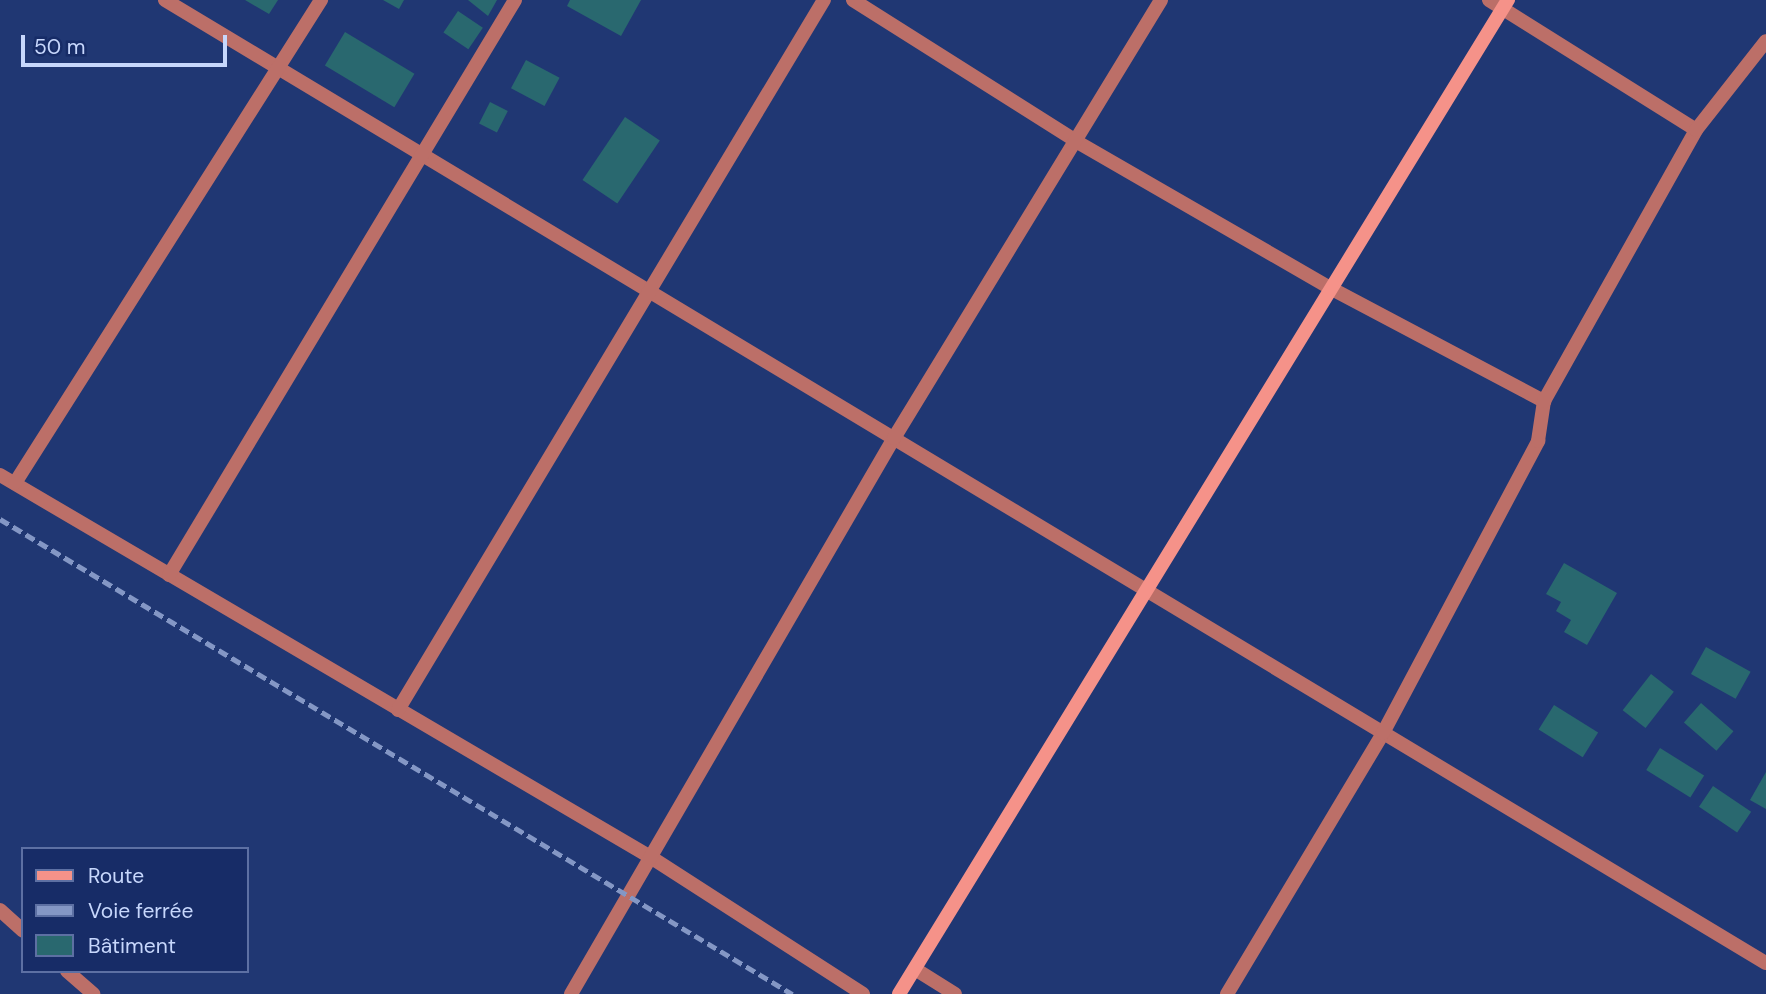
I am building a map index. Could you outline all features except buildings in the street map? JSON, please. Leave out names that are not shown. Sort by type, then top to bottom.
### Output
[{"type":"main road","points":[[899,994],[1143,588],[1334,290],[1506,5]]},
{"type":"street","points":[[165,0],[1766,963]]},
{"type":"street","points":[[15,483],[280,69],[321,0]]},
{"type":"street","points":[[169,575],[515,0]]},
{"type":"street","points":[[398,710],[824,0]]},
{"type":"street","points":[[853,0],[1079,143],[1334,290],[1544,401]]},
{"type":"street","points":[[571,994],[894,438],[1079,143],[1161,0]]},
{"type":"street","points":[[1489,0],[1506,5],[1696,130]]},
{"type":"street","points":[[1227,994],[1383,733],[1538,440],[1544,401],[1696,130],[1766,41]]},
{"type":"street","points":[[0,475],[652,858],[863,994]]},
{"type":"street","points":[[0,910],[21,929]]},
{"type":"street","points":[[915,969],[955,994]]},
{"type":"street","points":[[70,973],[93,994]]},
{"type":"railway","points":[[0,519],[792,994]]}]
